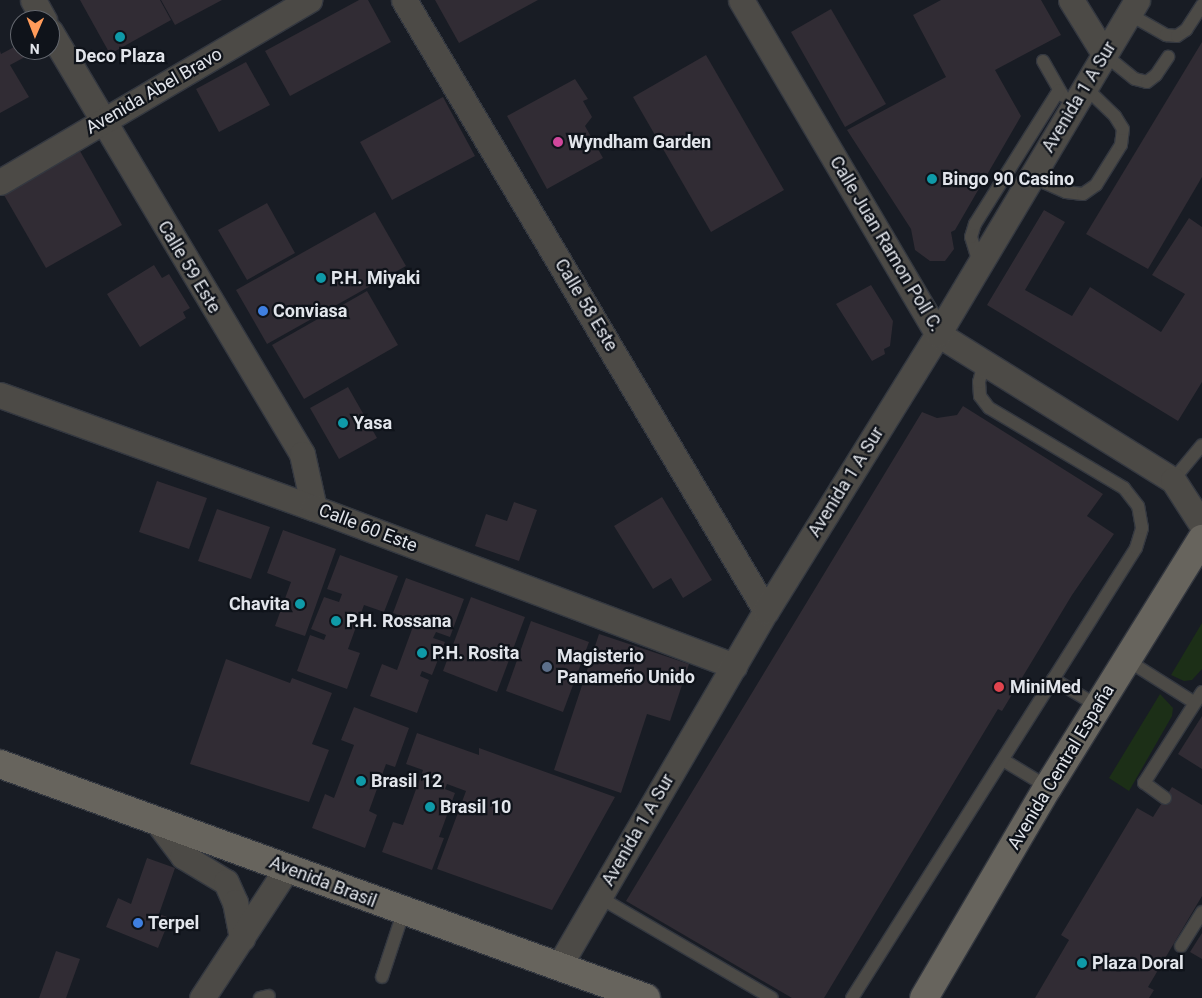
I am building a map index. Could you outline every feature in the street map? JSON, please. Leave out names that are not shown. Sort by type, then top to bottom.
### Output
[{"type":"main road","name":"Avenida Central España","points":[[924,998],[1048,787],[1202,539]]},
{"type":"main road","name":"Avenida Brasil","points":[[0,764],[159,824],[287,868],[404,913],[646,998]]},
{"type":"street","name":"Avenida Abel Bravo","points":[[0,182],[309,0]]},
{"type":"street","name":"Calle 58 Este","points":[[404,0],[766,611]]},
{"type":"street","name":"Calle Juan Ramon Poll C.","points":[[741,0],[938,334],[1173,480],[1202,524]]},
{"type":"street","points":[[1071,0],[1105,55]]},
{"type":"street","name":"Avenida 1 A Sur","points":[[559,966],[766,611],[938,334],[1133,7]]},
{"type":"street","name":"Calle 59 Este","points":[[60,49],[101,122],[302,454],[314,508]]},
{"type":"street","name":"Calle 60 Este","points":[[0,395],[314,508],[734,666]]},
{"type":"street","points":[[159,824],[183,856],[226,882],[235,902],[242,938]]},
{"type":"street","points":[[202,998],[287,868]]},
{"type":"lane","points":[[1133,7],[1166,35],[1177,36],[1186,30],[1202,5]]},
{"type":"lane","points":[[1105,55],[1135,80],[1147,82],[1156,75],[1168,57]]},
{"type":"lane","points":[[1043,61],[1071,111]]},
{"type":"lane","points":[[1032,177],[1066,192],[1083,194],[1096,185],[1121,145],[1122,129],[1115,116],[1085,88]]},
{"type":"lane","points":[[979,264],[971,237],[975,224],[1059,90]]},
{"type":"lane","points":[[852,998],[1136,548],[1142,528],[1138,506],[1124,488],[989,408],[980,396],[979,382],[984,363]]},
{"type":"lane","points":[[1173,480],[1202,446]]},
{"type":"lane","points":[[1127,660],[1195,703]]},
{"type":"lane","points":[[1053,680],[1098,706]]},
{"type":"lane","points":[[1165,798],[1144,783],[1202,692]]},
{"type":"lane","points":[[1003,760],[1048,787]]},
{"type":"lane","points":[[599,897],[772,998]]},
{"type":"lane","points":[[1181,946],[1202,912]]},
{"type":"lane","points":[[382,977],[404,913]]},
{"type":"green space","points":[[1202,623],[1202,669],[1192,680],[1184,681],[1171,675]]},
{"type":"green space","points":[[1160,694],[1173,708],[1172,716],[1129,791],[1109,778]]},
{"type":"building","name":"Deco Plaza","points":[[80,0],[160,0],[171,20],[110,54]]},
{"type":"building","points":[[161,0],[222,0],[175,25]]},
{"type":"building","points":[[359,0],[368,0],[391,42],[290,96],[265,51]]},
{"type":"building","points":[[435,0],[538,0],[459,43]]},
{"type":"building","name":"Bingo 90 Casino","points":[[941,0],[1041,0],[1061,35],[995,70],[1021,116],[955,230],[951,232],[954,249],[945,261],[930,261],[915,250],[911,229],[847,130],[946,77],[913,15]]},
{"type":"building","points":[[831,9],[886,104],[845,127],[791,32]]},
{"type":"building","points":[[1202,42],[1202,177],[1148,269],[1086,234]]},
{"type":"building","points":[[10,49],[10,60],[19,60],[10,65],[29,97],[0,113],[0,51],[1,54]]},
{"type":"building","points":[[706,55],[784,190],[711,232],[633,97]]},
{"type":"building","points":[[246,62],[270,105],[219,132],[196,89]]},
{"type":"building","name":"Wyndham Garden","points":[[575,79],[588,99],[583,101],[592,117],[585,126],[603,158],[547,189],[507,116]]},
{"type":"building","points":[[443,97],[475,156],[392,200],[360,142]]},
{"type":"building","points":[[80,151],[122,225],[46,268],[4,195]]},
{"type":"building","points":[[267,203],[295,253],[247,280],[218,230]]},
{"type":"building","points":[[1044,210],[1065,222],[1025,290],[1072,316],[1090,287],[1161,332],[1185,294],[1152,275],[1189,218],[1202,227],[1202,382],[1178,421],[987,305]]},
{"type":"building","name":"P.H. Miyaki","points":[[375,212],[406,266],[267,344],[236,290]]},
{"type":"building","points":[[154,265],[162,278],[169,274],[190,308],[183,312],[186,318],[140,347],[107,294]]},
{"type":"building","points":[[871,285],[893,321],[890,346],[884,349],[885,354],[872,361],[836,304]]},
{"type":"building","points":[[367,291],[398,345],[304,399],[272,345]]},
{"type":"building","name":"Yasa","points":[[348,387],[377,438],[339,459],[310,408]]},
{"type":"building","points":[[963,406],[1103,494],[1087,516],[1114,534],[1072,595],[1002,711],[998,709],[824,998],[792,998],[626,901],[922,412],[937,418],[957,415]]},
{"type":"building","points":[[157,481],[207,498],[189,549],[139,532]]},
{"type":"building","points":[[662,497],[712,580],[683,598],[671,578],[653,589],[614,526]]},
{"type":"building","points":[[514,502],[537,510],[519,561],[475,546],[486,514],[507,521]]},
{"type":"building","points":[[217,509],[270,527],[251,579],[198,561]]},
{"type":"building","name":"Chavita","points":[[283,530],[336,549],[305,636],[275,626],[291,582],[267,573]]},
{"type":"building","name":"P.H. Rossana","points":[[340,555],[398,576],[384,612],[364,605],[348,649],[360,653],[347,689],[297,671],[310,635],[324,640],[326,635],[311,629],[324,597],[339,602],[342,594],[327,589]]},
{"type":"building","name":"P.H. Rosita","points":[[406,578],[464,599],[450,637],[436,632],[433,638],[445,642],[432,675],[422,671],[420,676],[429,680],[417,713],[370,696],[382,664],[397,670],[415,621],[393,613]]},
{"type":"building","points":[[471,597],[525,617],[497,692],[443,671]]},
{"type":"building","name":"Magisterio Panameño Unido","points":[[531,621],[589,642],[563,712],[506,691]]},
{"type":"building","points":[[599,634],[689,664],[670,721],[647,714],[621,793],[554,770]]},
{"type":"building","points":[[226,659],[290,683],[292,678],[332,693],[312,744],[329,750],[309,802],[190,764]]},
{"type":"building","name":"Brasil 12","points":[[354,707],[409,728],[395,767],[386,764],[369,811],[377,815],[365,848],[312,828],[325,794],[334,798],[354,745],[341,740]]},
{"type":"building","points":[[1202,716],[1202,769],[1178,754]]},
{"type":"building","points":[[417,733],[479,755],[479,748],[615,797],[552,910],[437,869],[466,791],[447,784],[445,789],[455,793],[439,837],[444,838],[432,870],[382,852],[393,822],[403,825],[423,770],[406,764]]},
{"type":"building","points":[[1172,787],[1202,805],[1202,896],[1148,987],[1154,990],[1149,998],[1035,998],[1069,940],[1061,935],[1137,808],[1153,817]]},
{"type":"building","points":[[147,858],[175,868],[159,914],[170,918],[158,948],[106,927],[118,898],[131,904]]},
{"type":"building","points":[[1202,933],[1202,959],[1190,952]]},
{"type":"building","points":[[56,951],[80,959],[66,998],[39,998]]},
{"type":"place","name":"Deco Plaza","points":[[120,37]]},
{"type":"place","name":"Wyndham Garden","points":[[558,142]]},
{"type":"place","name":"Bingo 90 Casino","points":[[932,179]]},
{"type":"place","name":"P.H. Miyaki","points":[[321,278]]},
{"type":"place","name":"Conviasa","points":[[263,311]]},
{"type":"place","name":"Yasa","points":[[343,423]]},
{"type":"place","name":"Chavita","points":[[300,604]]},
{"type":"place","name":"P.H. Rossana","points":[[336,621]]},
{"type":"place","name":"P.H. Rosita","points":[[422,653]]},
{"type":"place","name":"Magisterio Panameño Unido","points":[[547,667]]},
{"type":"place","name":"MiniMed","points":[[999,687]]},
{"type":"place","name":"Brasil 12","points":[[361,781]]},
{"type":"place","name":"Brasil 10","points":[[430,807]]},
{"type":"place","name":"Terpel","points":[[138,923]]},
{"type":"place","name":"Plaza Doral","points":[[1082,963]]}]
